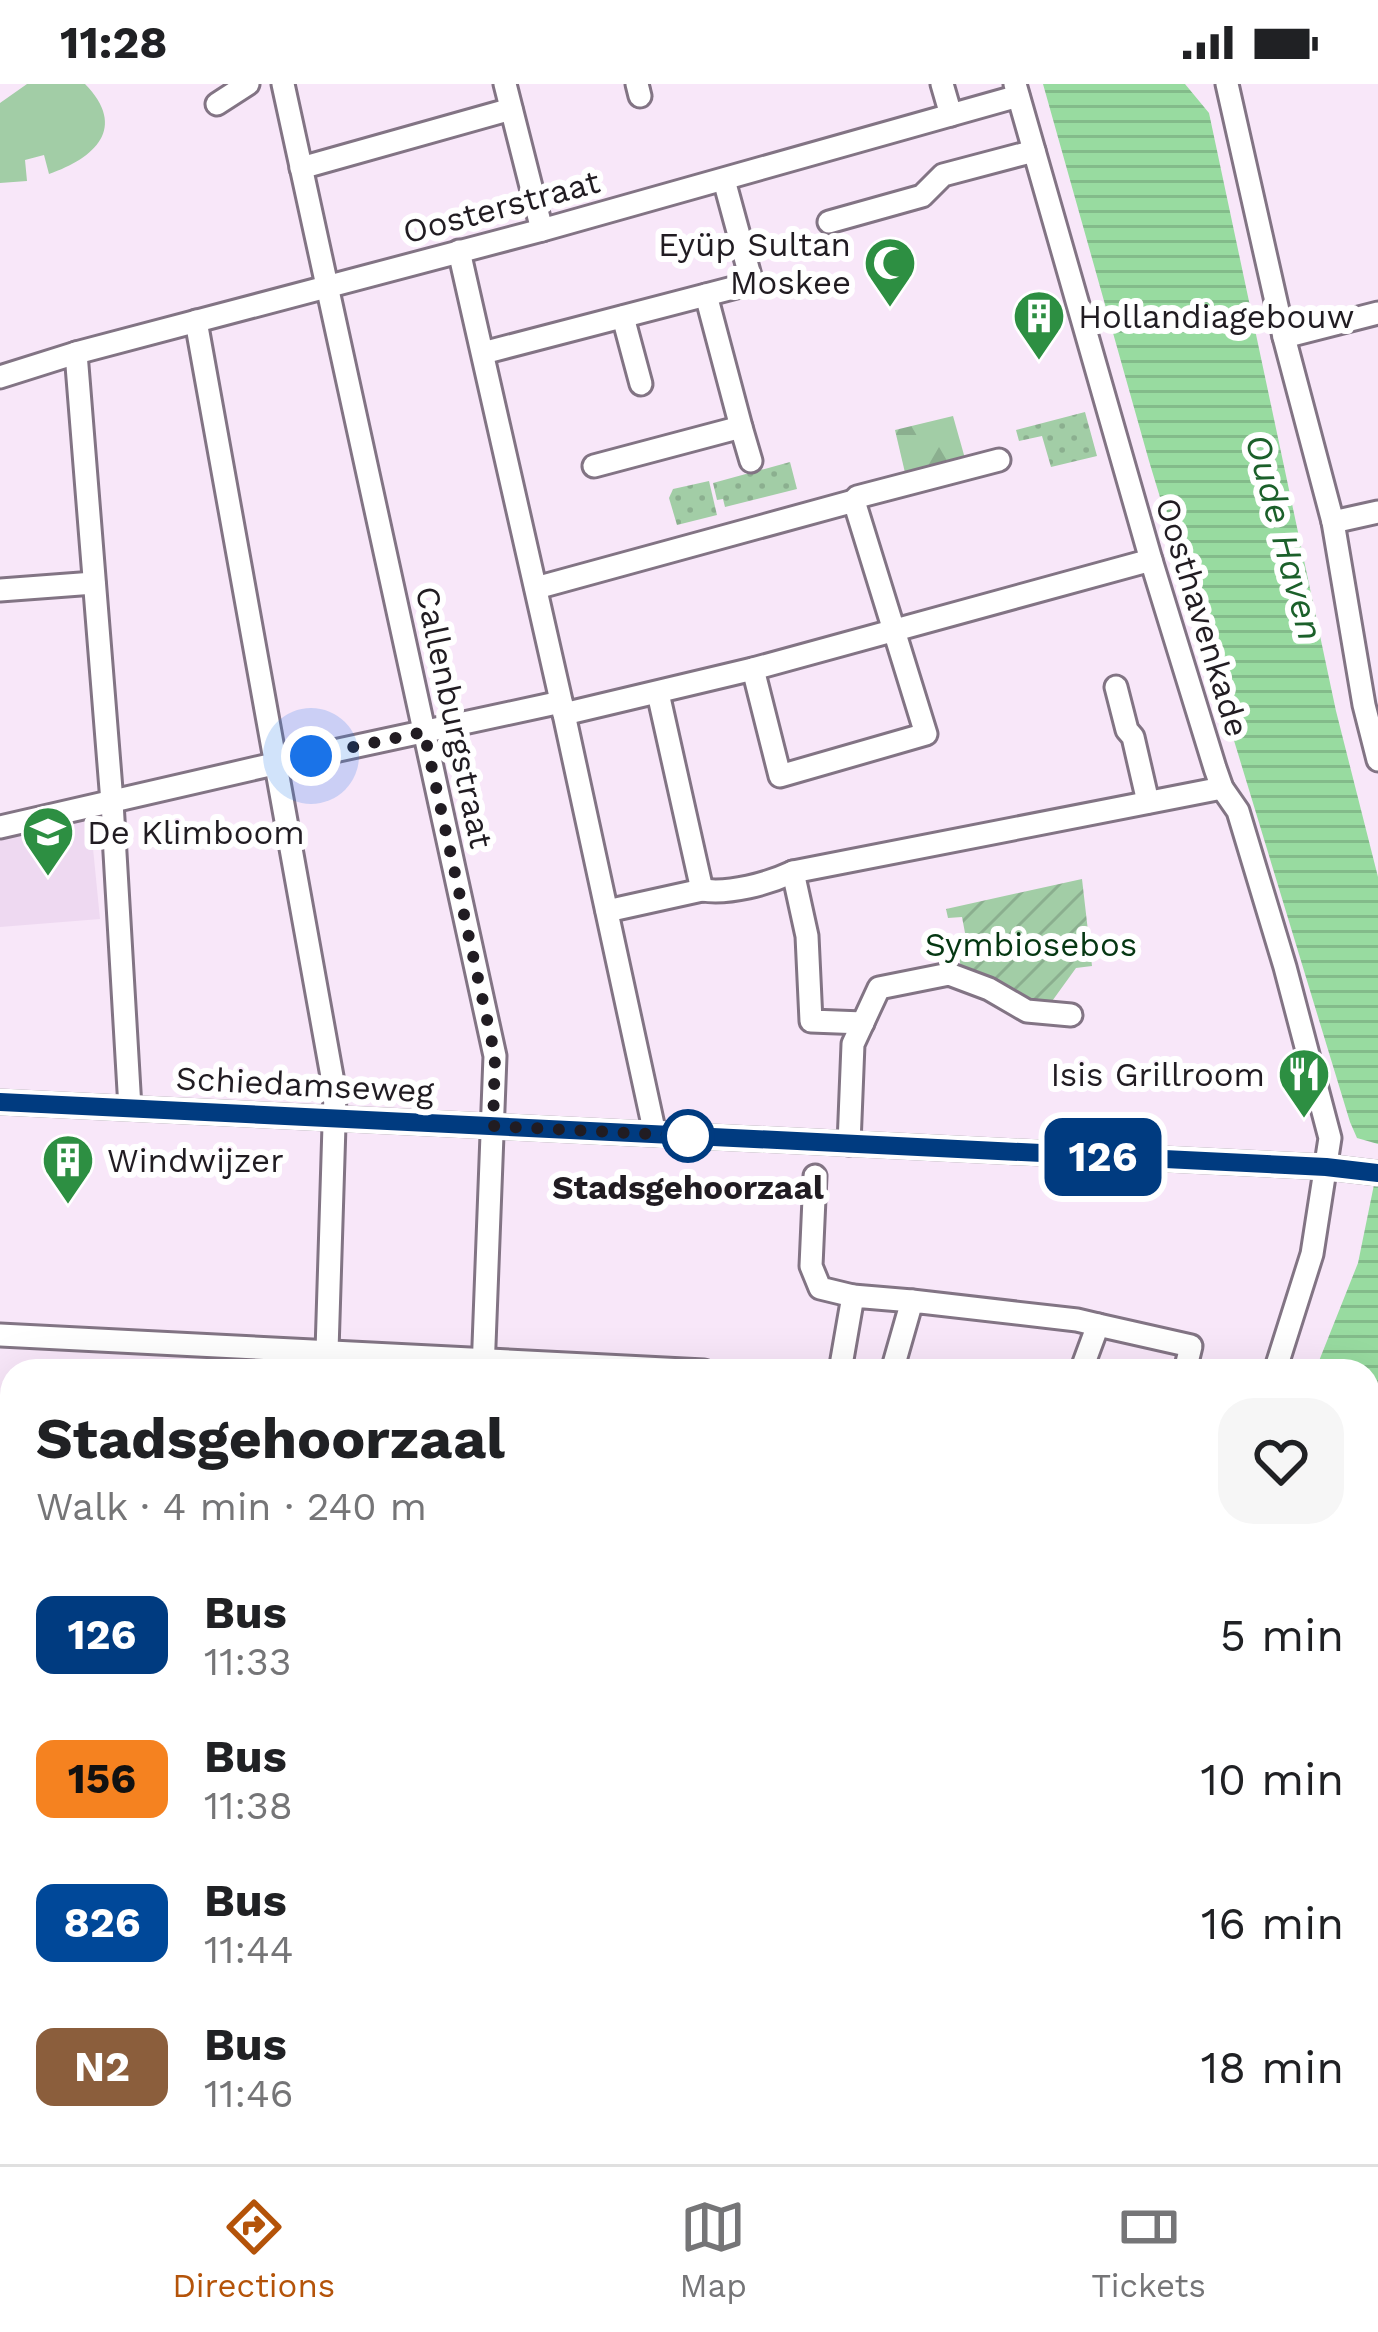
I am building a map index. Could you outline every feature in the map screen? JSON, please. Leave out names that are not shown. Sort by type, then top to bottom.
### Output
[{"type":"street","points":[[218,104],[248,84]]},
{"type":"street","name":"Callenburgstraat","points":[[283,84],[495,1056],[484,1359]]},
{"type":"street","points":[[505,84],[542,230]]},
{"type":"street","points":[[942,84],[951,115]]},
{"type":"street","points":[[1227,84],[1284,337],[1368,662],[1364,705],[1378,760]]},
{"type":"street","name":"Oosterstraat","points":[[0,377],[724,180],[951,115],[1017,90]]},
{"type":"street","name":"Oosthavenkade","points":[[1017,90],[1150,560],[1222,788],[1238,811],[1330,1138],[1312,1254],[1279,1359]]},
{"type":"street","points":[[301,168],[511,109]]},
{"type":"street","points":[[829,222],[922,196],[944,175],[1034,151]]},
{"type":"street","points":[[483,352],[752,283],[724,180]]},
{"type":"street","points":[[459,251],[655,1134]]},
{"type":"street","points":[[706,295],[751,461]]},
{"type":"street","points":[[1284,337],[1378,313]]},
{"type":"street","points":[[623,317],[641,384]]},
{"type":"street","points":[[196,321],[335,1093],[313,1357]]},
{"type":"street","points":[[76,353],[112,802],[130,1108]]},
{"type":"street","points":[[594,466],[741,427]]},
{"type":"street","points":[[536,588],[999,460]]},
{"type":"street","points":[[753,669],[780,776],[926,734],[854,501]]},
{"type":"street","points":[[1333,522],[1378,512]]},
{"type":"street","points":[[0,827],[424,732],[658,692],[1150,560]]},
{"type":"street","points":[[0,590],[94,583]]},
{"type":"street","points":[[1117,687],[1148,802]]},
{"type":"street","points":[[658,692],[702,890]]},
{"type":"street","points":[[607,911],[1222,788]]},
{"type":"street","points":[[793,872],[807,936],[811,1022],[863,1023]]},
{"type":"street","points":[[849,1144],[853,1043],[879,988],[949,974],[1027,1011],[1071,1015]]},
{"type":"street","name":"Schiedamseweg","points":[[0,1102],[1376,1173]]},
{"type":"street","points":[[815,1176],[811,1266],[820,1288],[854,1296],[1077,1320],[1191,1346],[1188,1359]]},
{"type":"street","points":[[842,1359],[854,1296]]},
{"type":"street","points":[[895,1359],[912,1301]]},
{"type":"street","points":[[1086,1359],[1098,1325]]},
{"type":"street","points":[[0,1335],[356,1359]]},
{"type":"shaded area","name":"De Klimboom","points":[[90,818],[100,919],[0,927],[0,837]]},
{"type":"green space","points":[[27,84],[85,84],[98,100],[105,128],[92,150],[66,167],[49,174],[44,155],[25,160],[27,181],[0,183],[0,103]]},
{"type":"green space","points":[[1085,412],[1097,456],[1051,467],[1042,436],[1019,441],[1016,430]]},
{"type":"green space","points":[[953,416],[966,462],[906,477],[895,430]]},
{"type":"green space","points":[[790,462],[797,489],[725,507],[723,499],[717,500],[713,483]]},
{"type":"green space","points":[[709,481],[717,515],[677,525],[669,498],[673,489]]},
{"type":"green space","name":"Symbiosebos","points":[[1082,879],[1092,966],[1076,968],[1050,1004],[1039,1005],[961,968],[959,957],[969,954],[962,917],[948,918],[946,909]]},
{"type":"water","name":"Oude Haven","points":[[1043,84],[1185,84],[1209,113],[1336,711],[1378,877],[1378,1144],[1357,1138],[1350,1122],[1149,461]]},
{"type":"water","points":[[1378,1165],[1378,1359],[1320,1359],[1358,1263]]},
{"type":"bus line","name":"126","points":[[0,1102],[1378,1173]]},
{"type":"place","name":"Eyüp Sultan Moskee","points":[[890,309]]},
{"type":"place","name":"Hollandiagebouw","points":[[1039,362]]},
{"type":"place","name":"De Klimboom","points":[[48,878]]},
{"type":"place","name":"Isis Grillroom","points":[[1304,1120]]},
{"type":"place","name":"Stadsgehoorzaal","points":[[688,1136]]},
{"type":"place","name":"Windwijzer","points":[[68,1206]]},
{"type":"route","points":[[311,756],[424,732],[495,1056],[493,1126],[688,1136]]}]
